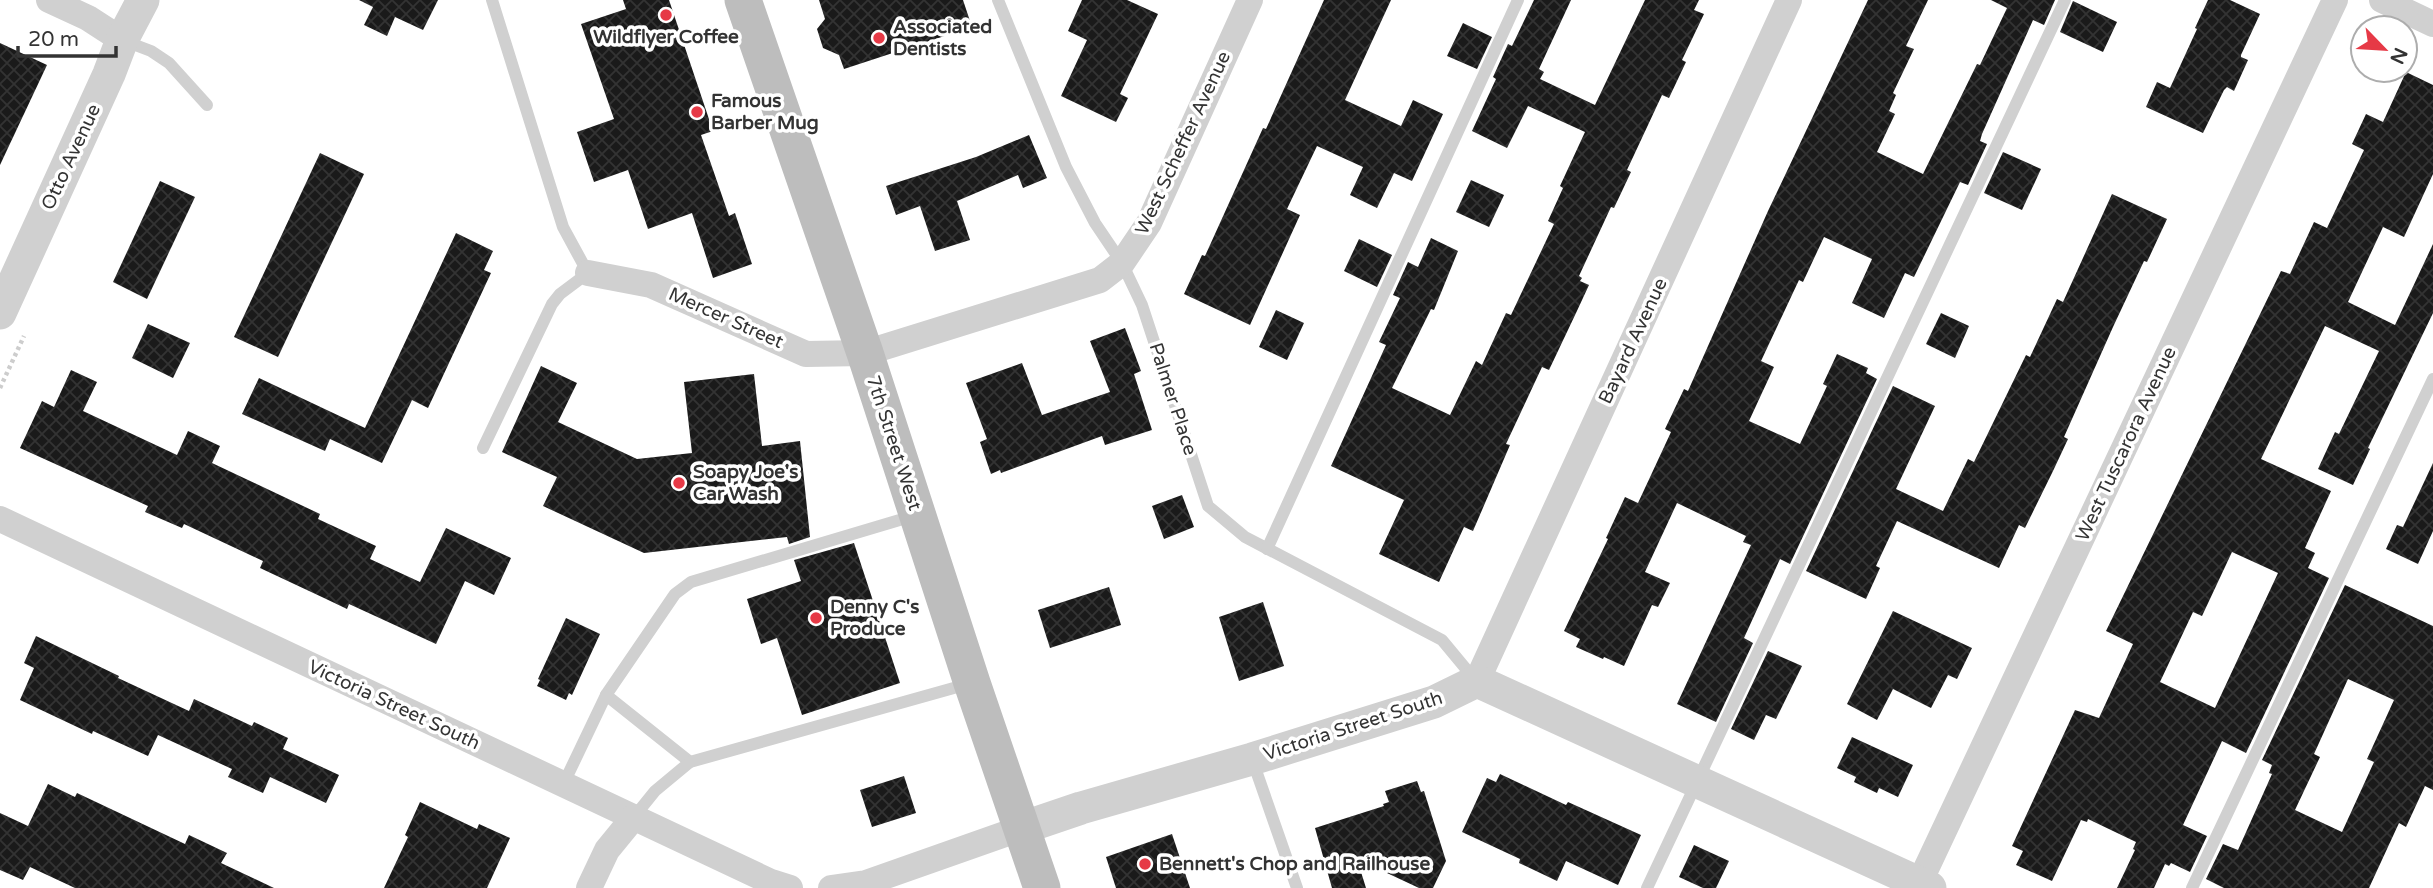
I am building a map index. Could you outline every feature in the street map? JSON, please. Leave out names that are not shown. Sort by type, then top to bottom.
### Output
[{"type":"main road","name":"7th Street West","points":[[743,0],[865,353],[1042,888]]},
{"type":"street","points":[[49,0],[88,18],[122,40]]},
{"type":"street","name":"Otto Avenue","points":[[0,313],[142,0]]},
{"type":"street","name":"West Scheffer Avenue","points":[[865,353],[1100,280],[1122,262],[1149,223],[1250,0]]},
{"type":"street","name":"Bayard Avenue","points":[[1477,681],[1789,0]]},
{"type":"street","name":"West Tuscarora Avenue","points":[[1922,886],[2335,0]]},
{"type":"street","points":[[2382,0],[2433,24]]},
{"type":"street","name":"Mercer Street","points":[[588,274],[651,285],[806,354],[865,353]]},
{"type":"street","name":"Victoria Street South","points":[[0,519],[563,785],[771,882],[790,888]]},
{"type":"street","points":[[1477,681],[1922,886]]},
{"type":"street","name":"Victoria Street South","points":[[831,888],[866,883],[1082,808],[1252,759],[1434,702],[1477,681]]},
{"type":"street","points":[[589,888],[607,850],[634,817]]},
{"type":"lane","points":[[483,448],[552,304],[560,294],[588,274],[563,227],[492,0]]},
{"type":"lane","name":"Palmer Place","points":[[998,0],[1066,167],[1095,223],[1122,262],[1142,304],[1208,506],[1245,537],[1442,639],[1477,681]]},
{"type":"lane","points":[[1267,549],[1518,0]]},
{"type":"lane","points":[[1647,888],[2065,0]]},
{"type":"lane","points":[[122,40],[151,51],[169,63],[207,105]]},
{"type":"lane","points":[[2192,888],[2433,379]]},
{"type":"lane","points":[[563,785],[606,695],[675,594],[691,582],[917,515]]},
{"type":"lane","points":[[634,817],[655,791],[690,762],[972,683]]},
{"type":"lane","points":[[606,695],[690,762]]},
{"type":"lane","points":[[1252,759],[1297,888]]},
{"type":"building","points":[[359,0],[438,0],[423,30],[395,17],[387,36],[364,25],[373,7]]},
{"type":"building","points":[[623,0],[669,0],[713,131],[701,135],[729,216],[735,213],[752,264],[713,278],[692,213],[648,229],[628,170],[594,182],[577,132],[614,119],[581,24],[626,9]]},
{"type":"building","name":"Associated Dentists","points":[[819,0],[963,0],[972,27],[844,69],[839,55],[823,48],[817,29],[825,19]]},
{"type":"building","points":[[1082,0],[1127,0],[1158,14],[1120,94],[1128,98],[1116,122],[1061,96],[1087,40],[1068,31]]},
{"type":"building","points":[[1324,0],[1391,0],[1345,100],[1401,126],[1413,100],[1443,114],[1412,181],[1394,173],[1377,208],[1350,195],[1363,167],[1317,146],[1287,209],[1300,215],[1250,325],[1184,294],[1202,255],[1205,256],[1263,128],[1266,129]]},
{"type":"building","points":[[1534,0],[1571,0],[1539,69],[1544,72],[1540,79],[1595,105],[1645,0],[1699,0],[1694,10],[1704,14],[1682,60],[1686,62],[1669,98],[1662,95],[1627,170],[1631,172],[1614,208],[1611,207],[1579,276],[1582,278],[1580,281],[1589,285],[1576,313],[1549,370],[1542,367],[1506,444],[1510,445],[1473,531],[1464,527],[1439,582],[1379,554],[1404,500],[1331,466],[1386,345],[1379,342],[1400,298],[1393,295],[1408,262],[1418,267],[1431,238],[1458,251],[1434,310],[1431,309],[1392,388],[1450,415],[1476,361],[1482,365],[1506,313],[1511,315],[1554,224],[1548,221],[1563,188],[1560,186],[1585,132],[1528,106],[1507,148],[1472,131],[1496,79],[1493,77],[1508,44],[1512,46]]},
{"type":"building","points":[[1868,0],[1928,0],[1906,46],[1914,49],[1893,93],[1896,95],[1889,111],[1895,114],[1877,152],[1923,174],[2007,8],[1991,0],[2055,0],[2044,25],[2033,20],[1982,134],[1980,141],[1987,144],[1968,185],[1960,182],[1914,277],[1905,273],[1884,318],[1852,303],[1872,259],[1824,237],[1803,282],[1799,280],[1761,361],[1774,367],[1749,421],[1800,444],[1827,386],[1823,384],[1837,354],[1868,368],[1866,373],[1877,379],[1790,564],[1780,559],[1744,638],[1753,643],[1716,722],[1677,704],[1751,545],[1743,542],[1746,536],[1677,503],[1645,572],[1670,583],[1658,607],[1652,605],[1624,666],[1576,647],[1580,639],[1564,631],[1625,497],[1638,503],[1671,432],[1665,429],[1684,389],[1688,391],[1768,211]]},
{"type":"building","points":[[2208,0],[2230,0],[2260,14],[2241,55],[2248,60],[2234,91],[2227,87],[2224,90],[2203,133],[2146,107],[2157,82],[2170,88]]},
{"type":"building","points":[[2073,1],[2117,22],[2103,52],[2060,32]]},
{"type":"building","points":[[1463,23],[1492,37],[1477,69],[1447,56]]},
{"type":"building","points":[[0,43],[47,65],[0,165]]},
{"type":"building","points":[[2419,78],[2433,85],[2433,174],[2404,237],[2383,227],[2348,302],[2395,325],[2433,244],[2433,313],[2353,485],[2318,469],[2335,432],[2339,434],[2379,351],[2325,326],[2261,459],[2331,491],[2305,548],[2315,553],[2308,568],[2329,578],[2246,753],[2222,741],[2183,825],[2207,836],[2190,872],[2171,863],[2169,866],[2165,864],[2154,888],[2117,888],[2135,850],[2133,849],[2136,842],[2088,819],[2087,822],[2081,820],[2052,881],[2016,865],[2023,851],[2012,846],[2075,710],[2099,718],[2133,644],[2106,631],[2281,271],[2290,274],[2314,222],[2327,228],[2364,150],[2352,144],[2366,114],[2383,122],[2400,84],[2419,84]],"holes":[[[2232,552],[2278,573],[2215,708],[2160,682],[2193,612],[2202,616]]]},
{"type":"building","points":[[1029,135],[1047,178],[1023,188],[1018,175],[957,201],[970,240],[935,251],[920,206],[896,215],[886,186],[976,157]]},
{"type":"building","points":[[2003,152],[2041,169],[2022,210],[1984,193]]},
{"type":"building","points":[[320,153],[364,174],[278,357],[234,337]]},
{"type":"building","points":[[1471,180],[1504,195],[1489,227],[1456,212]]},
{"type":"building","points":[[160,181],[195,197],[147,299],[113,282]]},
{"type":"building","points":[[2112,194],[2167,219],[2113,327],[2064,437],[2068,439],[2053,471],[2025,528],[2019,525],[1999,568],[1897,521],[1876,566],[1880,568],[1866,599],[1806,571],[1893,386],[1935,406],[1896,489],[1943,511],[1968,459],[1974,462],[2026,355],[2030,357],[2057,299],[2063,302]]},
{"type":"building","points":[[456,233],[493,251],[484,270],[491,273],[428,408],[412,400],[382,463],[330,439],[325,451],[242,414],[259,378],[365,428]]},
{"type":"building","points":[[1359,239],[1392,255],[1377,287],[1344,271]]},
{"type":"building","points":[[1276,310],[1304,323],[1287,360],[1259,347]]},
{"type":"building","points":[[1941,313],[1969,326],[1955,358],[1926,344]]},
{"type":"building","points":[[148,324],[190,343],[173,378],[132,358]]},
{"type":"building","points":[[1125,328],[1141,371],[1134,374],[1152,430],[1105,445],[1102,436],[1001,473],[1000,470],[991,474],[980,442],[987,439],[966,383],[1022,363],[1042,415],[1110,392],[1090,341]]},
{"type":"building","name":"Soapy Joe's Car Wash","points":[[541,366],[577,383],[558,422],[637,459],[692,453],[684,382],[754,374],[762,446],[800,441],[810,537],[789,544],[787,537],[644,553],[543,506],[557,477],[502,452]]},
{"type":"building","points":[[71,370],[97,382],[83,411],[177,455],[188,431],[220,446],[212,463],[320,514],[318,519],[376,546],[370,559],[420,582],[446,528],[511,558],[494,595],[465,581],[436,644],[349,604],[347,609],[260,568],[263,561],[184,524],[182,528],[145,512],[148,506],[20,448],[42,401],[54,407]]},
{"type":"building","points":[[2433,463],[2433,531],[2418,564],[2386,549],[2397,525],[2403,527]]},
{"type":"building","points":[[1182,495],[1194,527],[1164,539],[1152,506]]},
{"type":"building","name":"Denny C's Produce","points":[[854,543],[900,683],[802,715],[777,638],[761,644],[747,599],[801,581],[794,560]]},
{"type":"building","points":[[2345,585],[2433,626],[2433,790],[2425,786],[2406,827],[2399,823],[2369,888],[2224,888],[2206,879],[2223,844],[2238,850],[2272,774],[2269,773],[2272,765],[2262,760]],"holes":[[[2348,679],[2394,700],[2367,759],[2374,762],[2342,832],[2295,810],[2320,757],[2314,754]]]},
{"type":"building","points":[[1109,587],[1121,625],[1050,648],[1038,610]]},
{"type":"building","points":[[1263,602],[1284,666],[1239,681],[1219,617]]},
{"type":"building","points":[[1893,611],[1972,648],[1957,679],[1948,675],[1931,708],[1893,689],[1877,720],[1847,704]]},
{"type":"building","points":[[566,618],[600,634],[572,695],[569,693],[566,700],[537,686]]},
{"type":"building","points":[[36,636],[189,711],[194,699],[252,726],[254,722],[288,738],[283,749],[339,775],[326,803],[270,777],[263,793],[228,777],[232,769],[158,735],[148,756],[93,731],[92,734],[20,700],[34,668],[24,663]]},
{"type":"building","points":[[1768,651],[1802,666],[1776,719],[1766,715],[1754,740],[1731,729]]},
{"type":"building","points":[[1852,737],[1913,765],[1898,797],[1879,788],[1877,793],[1854,782],[1856,777],[1837,768]]},
{"type":"building","points":[[1500,774],[1566,805],[1568,802],[1641,835],[1618,885],[1566,861],[1557,881],[1519,863],[1520,859],[1462,832],[1487,778],[1496,782]]},
{"type":"building","points":[[904,776],[916,813],[872,827],[860,790]]},
{"type":"building","points":[[1417,781],[1421,792],[1424,791],[1446,861],[1433,888],[1419,888],[1357,859],[1366,888],[1332,888],[1315,828],[1384,806],[1383,804],[1389,802],[1385,791]]},
{"type":"building","points":[[48,784],[75,797],[77,793],[185,844],[189,835],[227,853],[221,863],[274,888],[75,888],[30,867],[23,880],[0,870],[0,813],[28,826]]},
{"type":"building","points":[[420,802],[477,829],[479,824],[510,838],[487,888],[384,888],[408,837],[405,835]]},
{"type":"building","name":"Bennett's Chop and Railhouse","points":[[1172,834],[1190,888],[1116,888],[1106,857]]},
{"type":"building","points":[[1694,845],[1729,861],[1716,888],[1703,888],[1679,877]]},
{"type":"place","name":"Wildflyer Coffee","points":[[666,15]]},
{"type":"place","name":"Associated Dentists","points":[[879,38]]},
{"type":"place","name":"Famous Barber Mug","points":[[697,112]]},
{"type":"place","name":"Soapy Joe's Car Wash","points":[[679,483]]},
{"type":"place","name":"Denny C's Produce","points":[[816,618]]},
{"type":"place","name":"Bennett's Chop and Railhouse","points":[[1145,864]]}]
